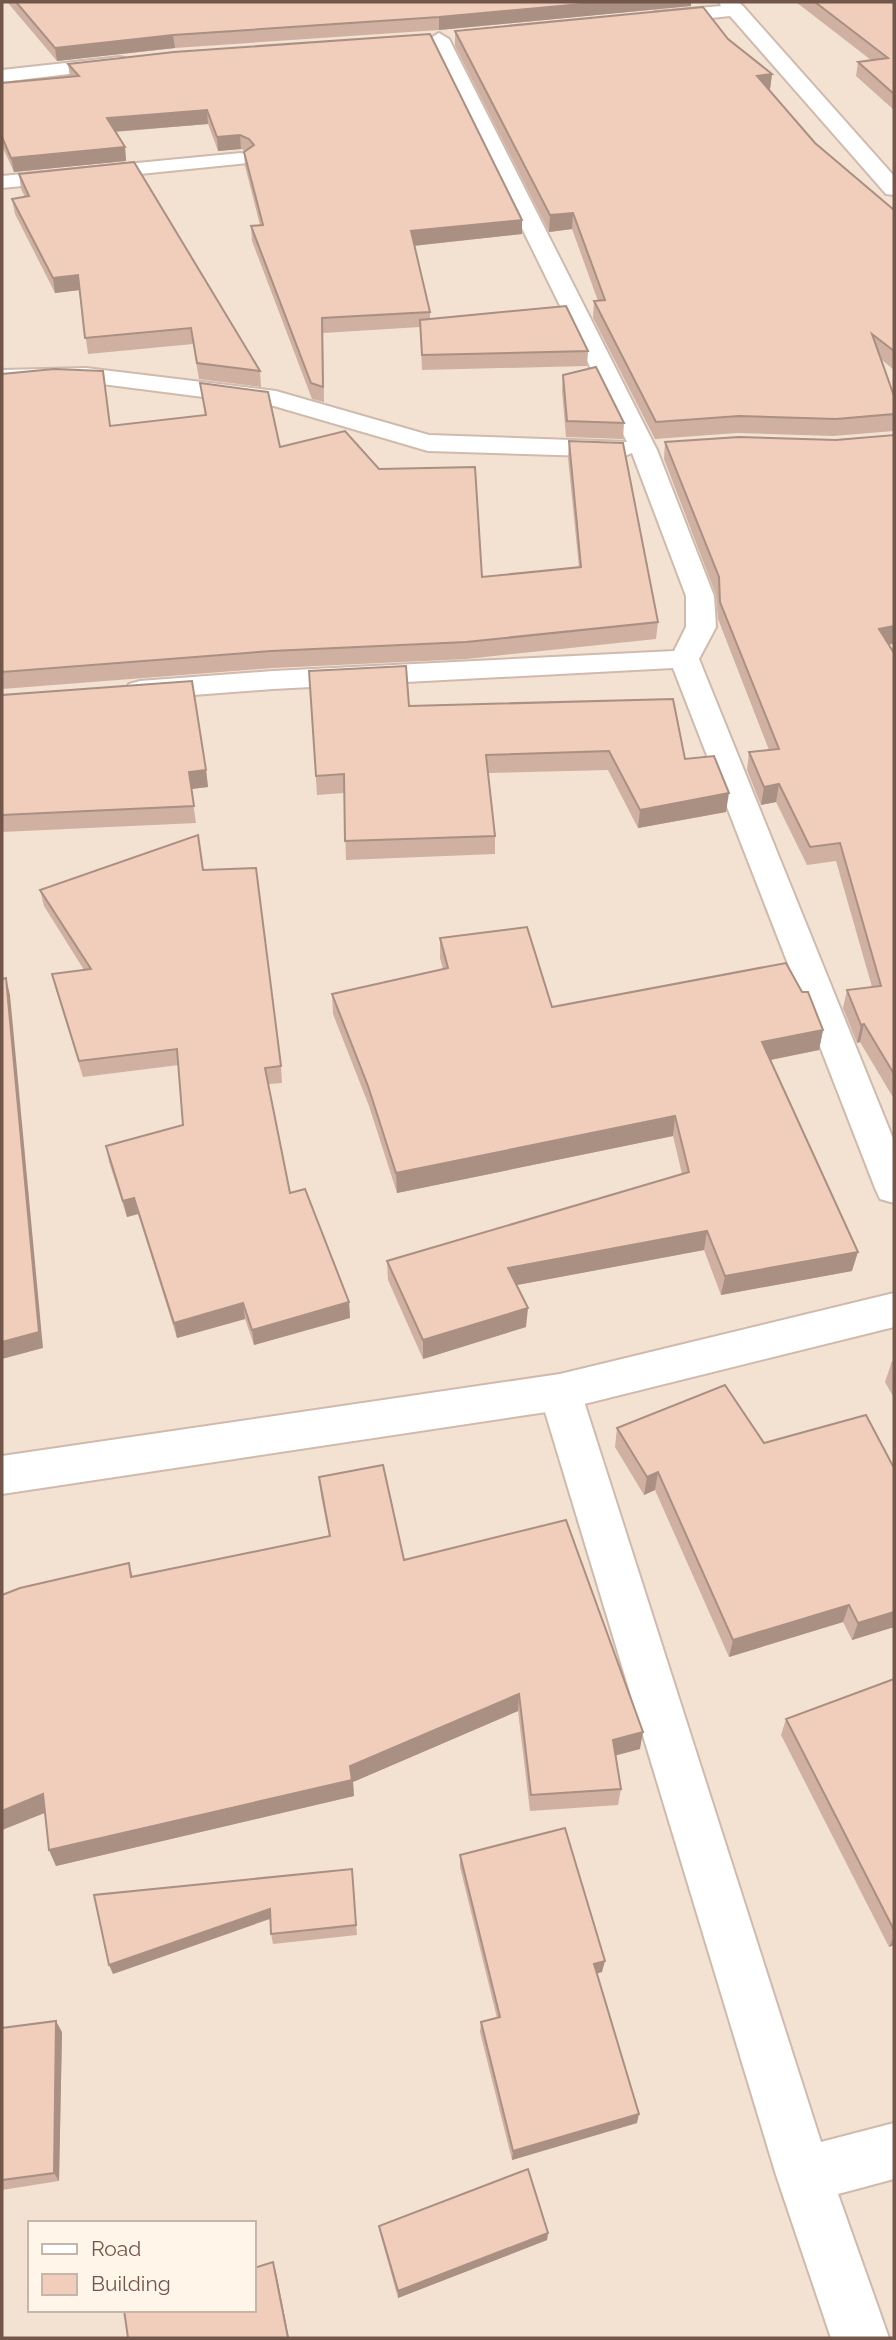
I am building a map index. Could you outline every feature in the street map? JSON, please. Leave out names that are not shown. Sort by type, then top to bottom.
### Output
[{"type":"street","points":[[642,19],[732,6],[894,190]]},
{"type":"street","points":[[443,38],[657,449],[700,596],[701,627],[684,659],[894,1188]]},
{"type":"street","points":[[2,76],[135,61]]},
{"type":"street","points":[[2,183],[241,159]]},
{"type":"street","points":[[2,377],[86,374],[276,399],[428,443],[657,449]]},
{"type":"street","points":[[110,692],[273,680],[684,659]]},
{"type":"street","points":[[2,1475],[560,1392],[894,1310]]},
{"type":"street","points":[[560,1392],[804,2175],[860,2338]]},
{"type":"street","points":[[804,2175],[894,2151]]},
{"type":"shaded area","points":[[2,2],[894,2],[894,2338],[2,2338]]},
{"type":"building","points":[[16,2],[604,2],[439,17],[173,35],[55,48]]},
{"type":"building","points":[[815,2],[894,2],[894,94],[858,62],[888,58]]},
{"type":"building","points":[[703,7],[728,39],[772,74],[757,76],[815,143],[894,210],[894,351],[872,334],[894,396],[894,414],[836,419],[739,416],[656,422],[594,301],[605,300],[573,213],[550,215],[455,31]]},
{"type":"building","points":[[430,34],[522,220],[411,231],[430,312],[322,318],[323,387],[311,383],[251,226],[263,225],[244,152],[254,145],[249,139],[240,135],[217,137],[207,110],[107,118],[125,147],[11,158],[2,137],[2,83],[79,76],[68,64],[174,52]]},
{"type":"building","points":[[134,162],[260,371],[197,363],[191,328],[85,338],[78,275],[53,278],[12,199],[29,196],[19,174]]},
{"type":"building","points":[[566,306],[588,351],[422,355],[420,320]]},
{"type":"building","points":[[596,367],[624,423],[567,421],[563,375]]},
{"type":"building","points":[[54,369],[103,371],[110,426],[206,415],[200,383],[268,392],[280,447],[345,431],[379,469],[475,467],[482,577],[581,567],[569,441],[623,443],[658,622],[466,642],[271,651],[2,672],[2,374]]},
{"type":"building","points":[[894,435],[894,626],[879,629],[894,653],[894,1074],[864,1024],[861,1025],[847,990],[881,986],[840,843],[810,847],[779,784],[764,787],[749,752],[779,749],[720,602],[719,577],[665,442],[739,437],[836,440]]},
{"type":"building","points":[[406,666],[409,706],[673,699],[685,759],[714,756],[729,793],[640,810],[609,751],[486,755],[495,836],[345,841],[344,774],[316,776],[309,671]]},
{"type":"building","points":[[192,681],[206,770],[189,772],[194,806],[2,815],[2,695]]},
{"type":"building","points":[[198,835],[203,870],[256,868],[281,1066],[265,1068],[290,1193],[305,1189],[349,1302],[252,1330],[243,1303],[174,1323],[134,1198],[123,1201],[106,1146],[183,1125],[177,1049],[79,1061],[52,974],[91,969],[40,890]]},
{"type":"building","points":[[527,927],[552,1007],[786,963],[802,992],[808,992],[823,1030],[762,1042],[858,1252],[725,1276],[707,1231],[508,1268],[528,1308],[423,1340],[387,1261],[689,1172],[675,1116],[396,1173],[368,1086],[332,994],[448,968],[440,938]]},
{"type":"building","points":[[6,978],[39,1332],[2,1342],[2,979]]},
{"type":"building","points":[[725,1385],[764,1443],[866,1415],[894,1468],[894,1612],[858,1623],[849,1605],[733,1640],[658,1472],[647,1477],[617,1428]]},
{"type":"building","points":[[383,1465],[404,1560],[566,1520],[643,1732],[613,1740],[621,1789],[531,1795],[519,1694],[350,1766],[352,1780],[49,1850],[43,1794],[2,1811],[2,1595],[20,1588],[129,1563],[131,1577],[330,1536],[319,1477]]},
{"type":"building","points":[[894,1679],[894,1930],[786,1719]]},
{"type":"building","points":[[565,1828],[605,1961],[594,1964],[639,2114],[513,2151],[481,2022],[500,2017],[460,1855]]},
{"type":"building","points":[[352,1869],[356,1925],[271,1934],[270,1909],[109,1965],[94,1895]]},
{"type":"building","points":[[56,2021],[54,2173],[2,2180],[2,2028]]},
{"type":"building","points":[[528,2169],[548,2233],[398,2291],[379,2226]]},
{"type":"building","points":[[273,2262],[288,2338],[128,2338],[124,2312],[256,2312],[256,2267]]}]
